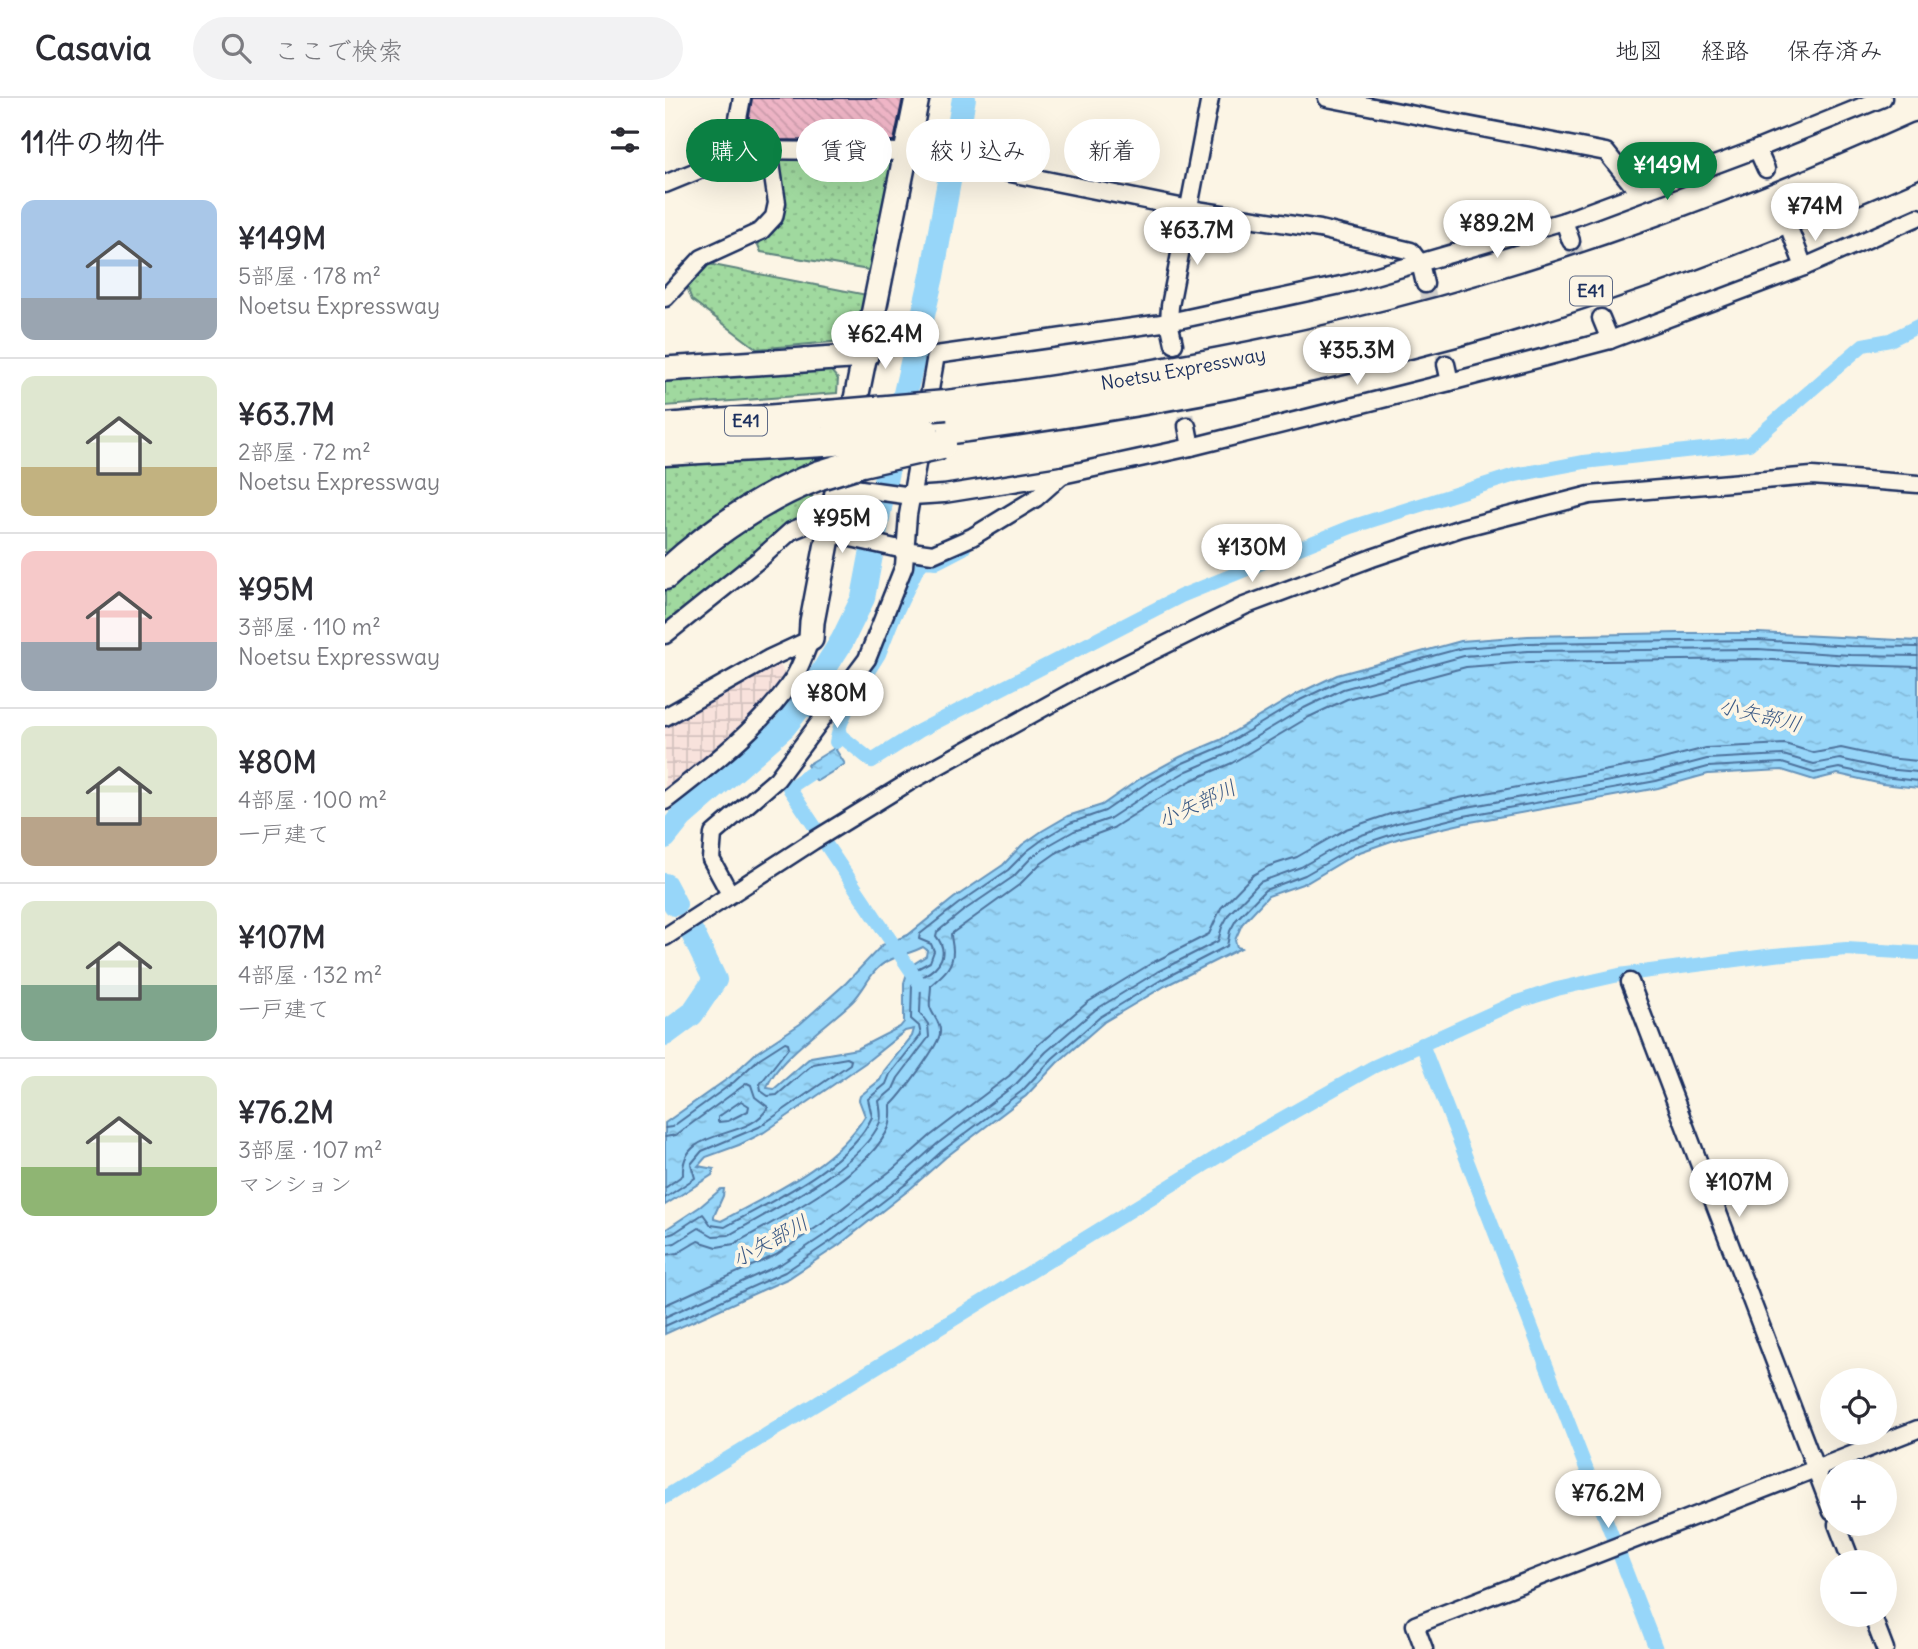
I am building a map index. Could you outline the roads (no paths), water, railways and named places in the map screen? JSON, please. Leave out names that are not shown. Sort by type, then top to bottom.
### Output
[{"type":"highway","name":"Noetsu Expressway","points":[[945,426],[1164,374],[1350,335],[1452,308],[1664,240],[1918,137]]},
{"type":"highway","name":"Noetsu Expressway","points":[[665,428],[945,426],[1092,418],[1456,332],[1569,298],[1675,262],[1774,224],[1918,163]]},
{"type":"highway","points":[[665,421],[779,414],[826,428]]},
{"type":"highway","points":[[665,575],[692,550],[747,510],[787,489],[839,483],[862,462],[945,426]]},
{"type":"highway","name":"Noetsu Expressway","points":[[665,452],[826,428]]},
{"type":"street","points":[[738,119],[742,98]]},
{"type":"street","points":[[913,119],[918,98]]},
{"type":"street","points":[[1174,344],[1170,306],[1210,98]]},
{"type":"street","points":[[1327,98],[1606,152],[1637,192]]},
{"type":"street","points":[[730,894],[711,859],[713,834],[777,779],[867,659],[904,566],[898,549],[936,355],[1170,322],[1350,283],[1564,221],[1758,149],[1883,98]]},
{"type":"street","points":[[1758,149],[1766,169]]},
{"type":"street","points":[[665,801],[706,769],[761,717],[794,678],[811,639],[830,527],[906,152],[782,150]]},
{"type":"street","points":[[665,184],[686,175]]},
{"type":"street","points":[[665,298],[702,258],[761,231],[774,217],[777,203],[774,182]]},
{"type":"street","points":[[1050,182],[1190,209],[1320,229],[1411,251],[1420,263],[1425,284]]},
{"type":"street","points":[[839,483],[908,495],[944,494],[1062,475],[1191,447],[1610,340],[1804,267],[1918,217]]},
{"type":"street","points":[[1564,221],[1571,241]]},
{"type":"street","points":[[1791,233],[1804,267]]},
{"type":"street","points":[[1601,318],[1610,340]]},
{"type":"street","points":[[665,369],[866,356]]},
{"type":"street","points":[[1445,364],[1450,382]]},
{"type":"street","points":[[1187,426],[1191,447]]},
{"type":"street","points":[[665,635],[791,531],[808,524],[830,527],[863,541],[933,554],[972,537],[1036,498],[1062,475]]},
{"type":"street","points":[[665,937],[909,782],[1088,682],[1244,606],[1371,558],[1461,528],[1590,495],[1812,475],[1918,484]]},
{"type":"street","points":[[665,717],[770,658],[811,639]]},
{"type":"street","points":[[1630,982],[1820,1482]]},
{"type":"street","points":[[1424,1649],[1415,1625],[1918,1429]]},
{"type":"street","points":[[1877,1627],[1885,1649]]},
{"type":"water","name":"小矢部川","points":[[1758,633],[1918,641],[1918,788],[1882,784],[1838,774],[1814,780],[1782,770],[1708,774],[1658,788],[1465,823],[1400,838],[1357,853],[1308,882],[1268,896],[1242,924],[1235,940],[1237,947],[1241,948],[1165,986],[1104,1022],[1057,1063],[1026,1096],[946,1157],[839,1245],[789,1278],[665,1334],[665,1230],[724,1189],[714,1216],[714,1219],[721,1221],[800,1177],[837,1150],[865,1116],[860,1096],[880,1080],[912,1036],[914,1029],[905,1031],[865,1063],[763,1133],[706,1157],[698,1166],[714,1169],[712,1175],[665,1205],[665,1123],[730,1077],[756,1053],[800,1024],[846,983],[882,945],[908,935],[954,898],[1003,865],[1022,845],[1042,831],[1068,816],[1102,805],[1141,778],[1220,740],[1297,694],[1337,675],[1461,641],[1528,636]],"holes":[[[923,947],[927,950],[926,956],[909,967],[904,983],[904,1022],[900,1027],[857,1049],[811,1057],[774,1089],[767,1088],[780,1066],[853,1001],[882,964]]]},
{"type":"water","points":[[834,742],[839,744],[836,750],[845,764],[817,781],[807,770],[807,765],[833,749]]},
{"type":"waterway","points":[[665,837],[681,817],[784,727],[803,703],[842,641],[863,598],[886,476],[932,276],[964,98]]},
{"type":"waterway","points":[[841,736],[872,761],[919,731],[1181,596],[1351,527],[1515,475],[1584,462],[1749,444],[1863,345],[1890,340],[1918,326]]},
{"type":"waterway","points":[[836,742],[852,697],[879,654],[917,569],[924,561],[937,562],[964,548]]},
{"type":"waterway","points":[[803,703],[812,711]]},
{"type":"waterway","points":[[810,774],[789,788],[817,830]]},
{"type":"waterway","points":[[827,846],[920,984]]},
{"type":"waterway","points":[[665,885],[675,904]]},
{"type":"waterway","points":[[665,1034],[692,1014],[715,980],[693,934]]},
{"type":"waterway","points":[[665,1497],[1253,1135],[1373,1067],[1514,1003],[1557,989],[1619,975],[1774,955],[1846,949],[1918,953]]},
{"type":"waterway","points":[[1422,1044],[1656,1649]]},
{"type":"tunnel","points":[[1571,241],[1601,318]]},
{"type":"tunnel","points":[[1425,284],[1446,364]]},
{"type":"tunnel","points":[[1174,344],[1187,426]]}]
